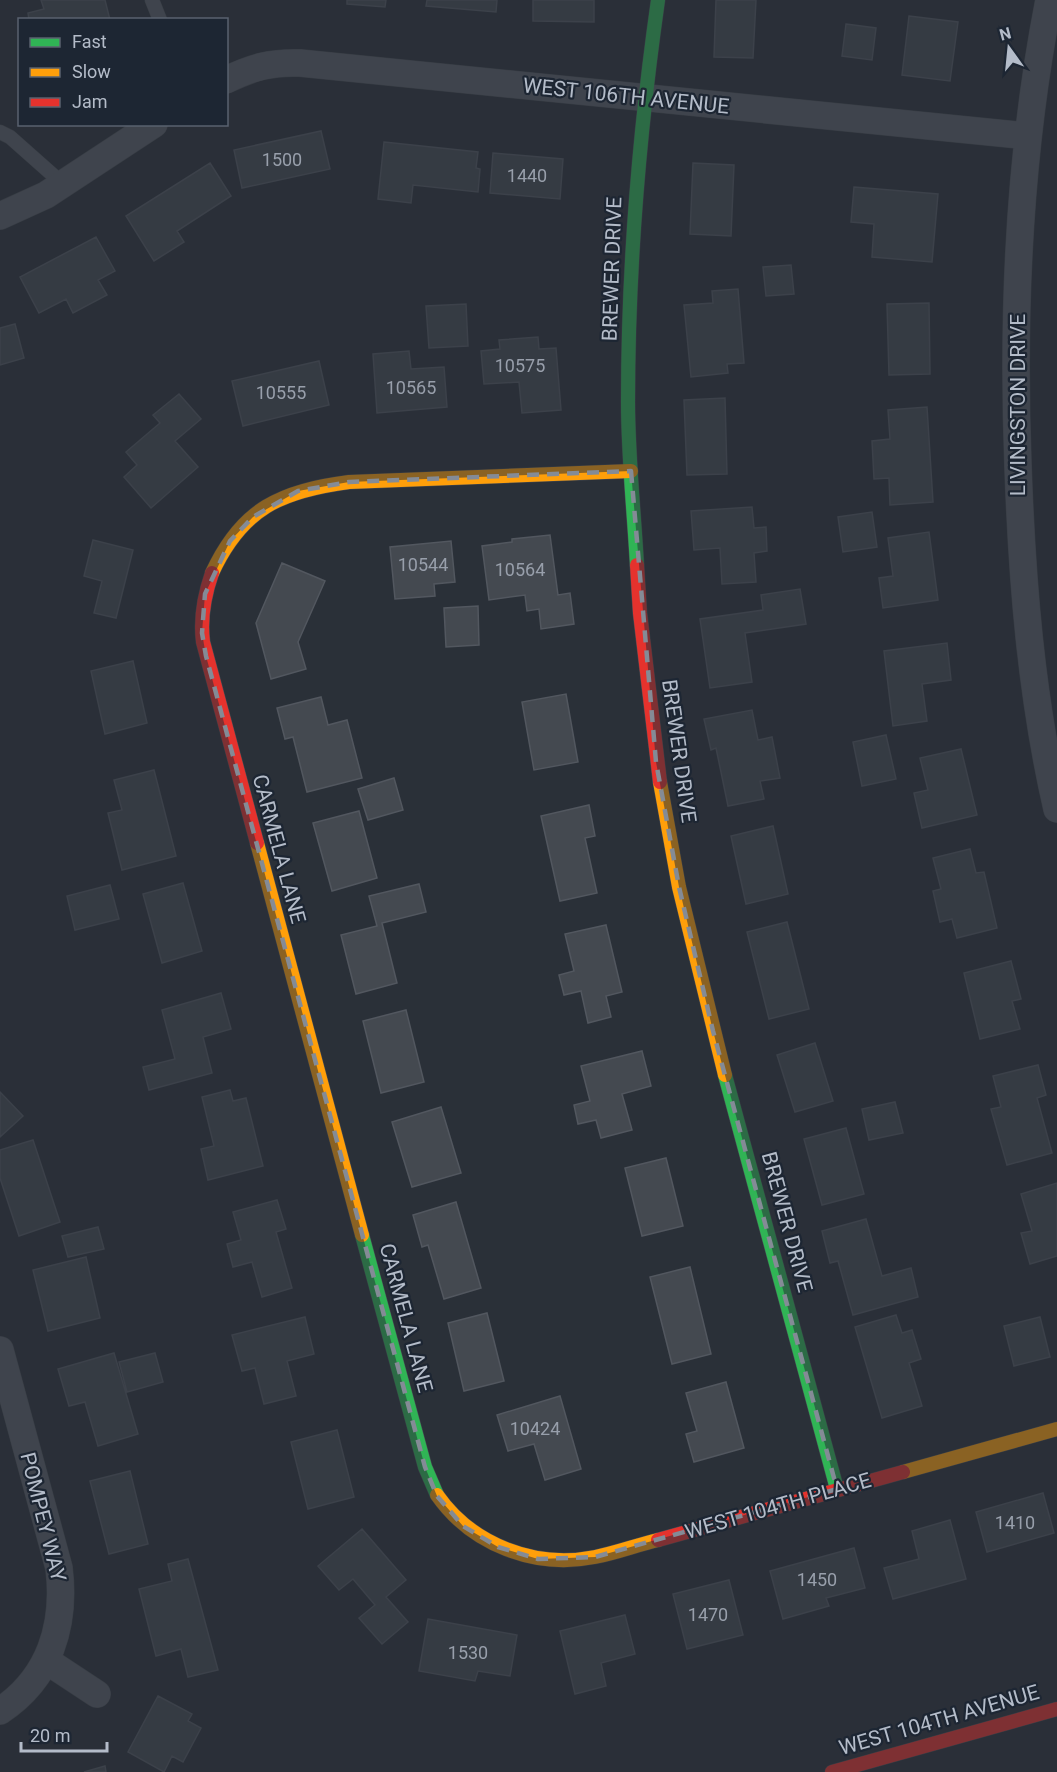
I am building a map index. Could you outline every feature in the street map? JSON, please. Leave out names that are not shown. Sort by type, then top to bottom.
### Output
[{"type":"street","name":"BREWER DRIVE","points":[[658,0],[644,99],[633,242],[628,404],[640,613],[655,751],[679,887],[712,1031],[837,1490]]},
{"type":"street","name":"LIVINGSTON DRIVE","points":[[1049,0],[1028,136],[1022,205],[1015,376],[1020,537],[1027,622],[1037,700],[1057,809]]},
{"type":"street","name":"WEST 106TH AVENUE","points":[[228,79],[254,67],[279,62],[300,63],[1028,136]]},
{"type":"street","points":[[0,216],[46,195],[151,126]]},
{"type":"street","name":"CARMELA LANE","points":[[498,1547],[464,1526],[437,1496],[424,1467],[206,656],[202,633],[205,594],[214,567],[230,541],[252,517],[280,498],[298,491],[349,482],[631,471]]},
{"type":"street","name":"POMPEY WAY","points":[[0,1350],[59,1568],[62,1590],[60,1613],[56,1635],[47,1661]]},
{"type":"street","name":"WEST 104TH PLACE","points":[[498,1547],[508,1552],[537,1559],[576,1560],[595,1557],[1057,1429]]},
{"type":"street","points":[[0,1711],[21,1694],[47,1661],[97,1694]]},
{"type":"street","name":"WEST 104TH AVENUE","points":[[832,1772],[1057,1709]]},
{"type":"lane","points":[[153,0],[159,18]]},
{"type":"lane","points":[[0,132],[10,137],[63,184]]},
{"type":"highlighted area","points":[[631,471],[656,762],[679,887],[713,1031],[837,1489],[595,1557],[538,1559],[498,1547],[463,1526],[437,1496],[425,1467],[206,656],[202,633],[205,594],[230,541],[253,517],[298,491],[349,482]]},
{"type":"building","points":[[41,0],[105,0],[110,18],[29,18],[28,13],[44,9]]},
{"type":"building","points":[[347,0],[386,0],[385,7],[347,4]]},
{"type":"building","points":[[427,0],[497,0],[496,12],[426,6]]},
{"type":"building","points":[[533,0],[594,0],[594,22],[533,21]]},
{"type":"building","points":[[716,0],[756,0],[753,58],[714,57]]},
{"type":"building","points":[[909,16],[958,22],[950,81],[902,75]]},
{"type":"building","points":[[846,24],[876,28],[872,60],[842,56]]},
{"type":"building","points":[[321,131],[330,169],[242,188],[234,150]]},
{"type":"building","points":[[384,142],[478,152],[476,168],[480,169],[478,192],[413,185],[411,203],[378,199]]},
{"type":"building","points":[[493,153],[563,159],[560,199],[490,193]]},
{"type":"building","points":[[210,163],[231,196],[177,231],[184,242],[154,261],[126,216]]},
{"type":"building","points":[[693,163],[734,165],[731,236],[690,234]]},
{"type":"building","points":[[854,187],[938,194],[932,262],[872,257],[874,224],[851,222]]},
{"type":"building","points":[[96,237],[115,271],[98,280],[107,295],[73,313],[66,299],[39,313],[20,277]]},
{"type":"building","points":[[791,265],[794,294],[766,296],[763,267]]},
{"type":"building","points":[[738,289],[744,363],[727,364],[728,373],[691,377],[684,305],[713,303],[712,291]]},
{"type":"building","points":[[929,303],[930,374],[889,375],[887,304]]},
{"type":"building","points":[[466,304],[468,346],[429,348],[426,306]]},
{"type":"building","points":[[15,324],[24,358],[0,365],[0,328]]},
{"type":"building","points":[[538,337],[539,349],[556,348],[561,410],[522,413],[519,382],[484,384],[481,351],[500,349],[499,340]]},
{"type":"building","points":[[409,351],[411,369],[444,367],[447,407],[377,413],[373,354]]},
{"type":"building","points":[[319,361],[329,405],[243,426],[232,381]]},
{"type":"building","points":[[179,394],[201,419],[175,441],[198,467],[151,508],[124,477],[137,465],[126,452],[160,423],[153,415]]},
{"type":"building","points":[[725,398],[727,474],[687,475],[684,400]]},
{"type":"building","points":[[927,407],[933,502],[890,505],[889,478],[874,479],[872,441],[890,439],[888,410]]},
{"type":"building","points":[[752,507],[754,528],[766,527],[767,551],[754,553],[756,582],[722,584],[720,548],[694,550],[691,511]]},
{"type":"building","points":[[872,512],[877,547],[843,552],[838,517]]},
{"type":"building","points":[[929,532],[938,600],[883,608],[879,578],[893,576],[888,538]]},
{"type":"building","points":[[550,535],[558,595],[570,593],[574,624],[541,629],[539,609],[527,611],[525,595],[489,600],[482,546],[512,542],[512,539]]},
{"type":"building","points":[[93,540],[133,550],[116,618],[94,613],[102,581],[84,576]]},
{"type":"building","points":[[451,541],[455,582],[434,584],[435,596],[395,599],[390,547]]},
{"type":"building","points":[[282,563],[325,581],[298,642],[306,669],[271,679],[256,623]]},
{"type":"building","points":[[800,589],[806,624],[745,633],[752,682],[710,688],[700,619],[763,610],[761,595]]},
{"type":"building","points":[[478,606],[479,645],[446,647],[444,608]]},
{"type":"building","points":[[947,643],[951,680],[922,684],[927,721],[893,726],[884,651]]},
{"type":"building","points":[[133,661],[147,723],[105,734],[91,671]]},
{"type":"building","points":[[566,694],[578,762],[534,770],[522,702]]},
{"type":"building","points":[[321,697],[328,725],[347,720],[362,778],[307,792],[293,737],[285,739],[277,708]]},
{"type":"building","points":[[752,710],[758,740],[772,737],[780,778],[760,781],[764,799],[728,806],[716,748],[711,750],[704,719]]},
{"type":"building","points":[[886,735],[896,779],[862,786],[853,742]]},
{"type":"building","points":[[961,749],[977,815],[922,828],[914,793],[928,790],[920,758]]},
{"type":"building","points":[[154,770],[176,856],[122,870],[108,813],[122,810],[114,780]]},
{"type":"building","points":[[394,778],[403,810],[368,820],[358,789]]},
{"type":"building","points":[[589,805],[595,836],[585,838],[597,893],[560,901],[541,816]]},
{"type":"building","points":[[359,811],[377,878],[332,891],[313,823]]},
{"type":"building","points":[[773,826],[788,894],[746,904],[731,836]]},
{"type":"building","points":[[970,849],[976,873],[984,872],[997,928],[957,938],[952,919],[940,922],[933,891],[941,889],[933,858]]},
{"type":"building","points":[[183,883],[202,951],[162,963],[143,894]]},
{"type":"building","points":[[419,884],[426,912],[382,923],[397,983],[356,994],[341,935],[377,926],[369,896]]},
{"type":"building","points":[[110,885],[119,919],[75,930],[67,896]]},
{"type":"building","points":[[787,922],[809,1009],[769,1019],[747,932]]},
{"type":"building","points":[[606,925],[622,992],[606,996],[611,1017],[588,1023],[581,991],[564,995],[559,975],[574,971],[565,934]]},
{"type":"building","points":[[1011,961],[1021,999],[1012,1001],[1020,1029],[980,1039],[964,973]]},
{"type":"building","points":[[221,993],[231,1029],[203,1037],[212,1073],[149,1090],[143,1067],[175,1059],[162,1010]]},
{"type":"building","points":[[406,1010],[424,1082],[381,1093],[363,1021]]},
{"type":"building","points":[[815,1043],[833,1101],[795,1112],[777,1055]]},
{"type":"building","points":[[642,1051],[651,1086],[622,1094],[632,1130],[601,1138],[596,1120],[578,1124],[574,1105],[590,1101],[581,1066]]},
{"type":"building","points":[[1038,1065],[1046,1095],[1037,1098],[1052,1153],[1007,1165],[991,1109],[1001,1107],[993,1076]]},
{"type":"building","points":[[230,1090],[233,1101],[246,1098],[263,1166],[208,1180],[201,1149],[214,1146],[202,1097]]},
{"type":"building","points":[[0,1092],[23,1116],[0,1137]]},
{"type":"building","points":[[895,1102],[903,1133],[869,1140],[862,1109]]},
{"type":"building","points":[[441,1107],[461,1173],[412,1187],[392,1122]]},
{"type":"building","points":[[846,1128],[864,1194],[822,1205],[804,1139]]},
{"type":"building","points":[[33,1140],[60,1222],[19,1236],[0,1178],[0,1150]]},
{"type":"building","points":[[666,1158],[683,1226],[642,1236],[625,1168]]},
{"type":"building","points":[[1057,1183],[1057,1256],[1030,1264],[1021,1233],[1032,1231],[1021,1194]]},
{"type":"building","points":[[277,1200],[286,1229],[276,1232],[292,1288],[262,1297],[252,1262],[233,1267],[227,1244],[241,1240],[233,1212]]},
{"type":"building","points":[[456,1202],[481,1288],[444,1299],[428,1245],[422,1247],[413,1215]]},
{"type":"building","points":[[866,1219],[882,1276],[911,1268],[918,1297],[853,1315],[838,1261],[830,1263],[822,1231]]},
{"type":"building","points":[[98,1227],[104,1249],[68,1257],[62,1236]]},
{"type":"building","points":[[86,1257],[100,1318],[48,1331],[33,1270]]},
{"type":"building","points":[[690,1267],[711,1354],[672,1364],[650,1277]]},
{"type":"building","points":[[487,1313],[504,1381],[464,1391],[448,1323]]},
{"type":"building","points":[[896,1315],[902,1333],[912,1330],[921,1359],[909,1363],[922,1406],[882,1418],[855,1327]]},
{"type":"building","points":[[305,1317],[314,1354],[287,1361],[296,1396],[264,1404],[255,1368],[242,1371],[232,1335]]},
{"type":"building","points":[[1040,1317],[1050,1357],[1014,1366],[1004,1326]]},
{"type":"building","points":[[114,1353],[138,1434],[98,1446],[85,1402],[69,1406],[58,1369]]},
{"type":"building","points":[[155,1353],[163,1382],[127,1392],[119,1362]]},
{"type":"building","points":[[726,1382],[744,1448],[694,1462],[686,1434],[697,1431],[686,1393]]},
{"type":"building","points":[[560,1396],[581,1469],[545,1480],[534,1444],[508,1451],[497,1415]]},
{"type":"building","points":[[337,1430],[354,1497],[308,1509],[291,1442]]},
{"type":"building","points":[[130,1471],[148,1544],[109,1554],[90,1481]]},
{"type":"building","points":[[1043,1493],[1054,1533],[987,1552],[976,1512]]},
{"type":"building","points":[[950,1520],[966,1579],[893,1599],[884,1568],[919,1559],[912,1531]]},
{"type":"building","points":[[362,1529],[406,1580],[386,1597],[408,1622],[382,1644],[359,1618],[375,1605],[353,1579],[339,1590],[318,1566]]},
{"type":"building","points":[[854,1548],[865,1588],[826,1598],[829,1606],[783,1619],[770,1571]]},
{"type":"building","points":[[188,1559],[218,1670],[188,1677],[181,1649],[156,1656],[139,1589],[172,1581],[168,1564]]},
{"type":"building","points":[[729,1580],[743,1635],[687,1649],[673,1594]]},
{"type":"building","points":[[625,1615],[635,1654],[601,1663],[606,1686],[575,1694],[560,1631]]},
{"type":"building","points":[[428,1619],[517,1635],[510,1676],[478,1671],[475,1681],[419,1671]]},
{"type":"building","points":[[158,1696],[192,1714],[188,1721],[201,1728],[183,1762],[172,1756],[164,1772],[128,1752]]},
{"type":"building","points":[[105,1766],[106,1772],[84,1772]]},
{"type":"traffic: fast","points":[[637,565],[628,422],[630,301],[640,150],[658,0]]},
{"type":"traffic: fast","points":[[725,1075],[837,1489]]},
{"type":"traffic: fast","points":[[362,1235],[425,1467],[437,1495]]},
{"type":"traffic: slow","points":[[212,573],[236,533],[251,518],[266,506],[303,491],[349,482],[631,471]]},
{"type":"traffic: slow","points":[[660,782],[679,887],[725,1075]]},
{"type":"traffic: slow","points":[[257,843],[362,1235]]},
{"type":"traffic: slow","points":[[903,1472],[1057,1429]]},
{"type":"traffic: slow","points":[[437,1495],[451,1513],[487,1540],[528,1556],[572,1560],[595,1557],[658,1540]]},
{"type":"traffic: jam","points":[[637,565],[640,613],[660,782]]},
{"type":"traffic: jam","points":[[212,573],[203,607],[203,642],[257,843]]},
{"type":"traffic: jam","points":[[658,1540],[903,1472]]},
{"type":"traffic: jam","points":[[832,1772],[1057,1709]]}]
